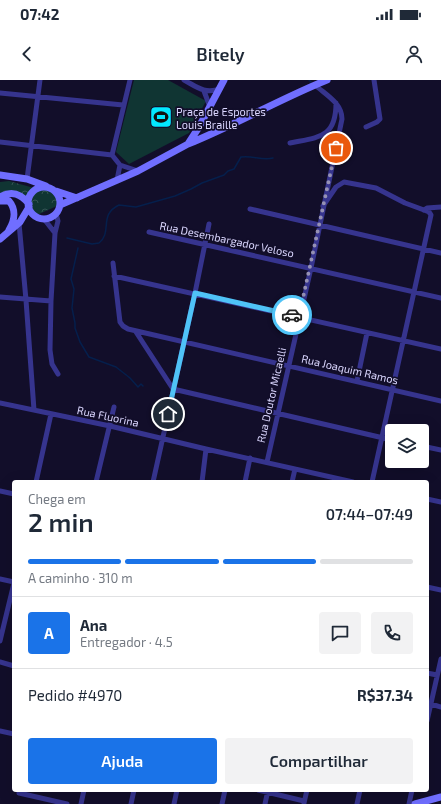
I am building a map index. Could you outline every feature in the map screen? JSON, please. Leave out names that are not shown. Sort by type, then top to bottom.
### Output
[{"type":"street","points":[[26,178],[40,80]]},
{"type":"street","points":[[112,155],[130,80]]},
{"type":"street","points":[[184,80],[204,91],[220,89]]},
{"type":"street","points":[[188,144],[199,127],[224,80]]},
{"type":"street","points":[[60,206],[138,171],[188,144],[327,80]]},
{"type":"street","points":[[366,127],[380,119],[374,80]]},
{"type":"street","points":[[290,143],[325,134],[334,122],[336,103],[315,85]]},
{"type":"street","points":[[204,91],[210,107]]},
{"type":"street","points":[[0,93],[123,105]]},
{"type":"street","name":"Rua Doutor Micaelli","points":[[266,462],[311,268],[342,119],[342,112],[336,103]]},
{"type":"street","points":[[199,127],[204,133],[211,134]]},
{"type":"street","points":[[0,142],[112,155],[120,165],[138,171]]},
{"type":"street","points":[[117,180],[120,165]]},
{"type":"street","points":[[0,175],[26,178],[77,198]]},
{"type":"street","points":[[323,206],[336,187],[344,182],[376,188],[405,204],[429,212],[431,218],[372,480]]},
{"type":"street","points":[[0,239],[19,222],[29,205],[29,198],[32,193],[36,189],[48,187]]},
{"type":"street","points":[[19,222],[41,218],[51,218],[56,214],[60,206],[59,195],[56,191]]},
{"type":"street","points":[[0,196],[15,193],[22,197],[29,205],[34,215],[41,218],[55,233]]},
{"type":"street","points":[[0,201],[9,201],[13,207],[13,221],[8,231]]},
{"type":"street","points":[[424,210],[427,208],[441,207]]},
{"type":"street","points":[[250,209],[441,254]]},
{"type":"street","points":[[56,214],[58,221],[55,233],[50,350],[52,364],[58,374]]},
{"type":"street","points":[[19,222],[34,410]]},
{"type":"street","points":[[153,480],[206,244],[209,224]]},
{"type":"street","name":"Rua Desembargador Veloso","points":[[149,232],[441,298]]},
{"type":"street","points":[[113,263],[120,322],[125,328],[136,332],[173,389],[385,439]]},
{"type":"street","points":[[114,276],[299,316],[441,349]]},
{"type":"street","points":[[0,297],[51,301]]},
{"type":"street","name":"Rua Joaquim Ramos","points":[[136,332],[441,401]]},
{"type":"street","points":[[357,381],[367,333]]},
{"type":"street","name":"Rua Fluorina","points":[[0,403],[110,426],[206,450],[250,458],[335,480]]},
{"type":"street","points":[[96,480],[114,407]]},
{"type":"street","points":[[36,480],[51,414]]},
{"type":"street","points":[[429,447],[441,450]]},
{"type":"street","points":[[202,480],[206,450]]},
{"type":"street","points":[[245,480],[250,458]]},
{"type":"street","points":[[292,480],[295,469]]},
{"type":"street","points":[[0,491],[12,494]]},
{"type":"street","points":[[429,499],[441,502]]},
{"type":"street","points":[[0,579],[12,582]]},
{"type":"street","points":[[429,587],[441,590]]},
{"type":"street","points":[[0,641],[12,590]]},
{"type":"street","points":[[429,710],[441,659]]},
{"type":"street","points":[[0,662],[12,665]]},
{"type":"street","points":[[429,673],[437,675]]},
{"type":"street","points":[[430,704],[441,707]]},
{"type":"street","points":[[0,731],[12,732]]},
{"type":"street","points":[[81,804],[84,792]]},
{"type":"street","points":[[131,804],[134,792]]},
{"type":"street","points":[[174,804],[177,792]]},
{"type":"street","points":[[222,804],[225,792]]},
{"type":"street","points":[[265,804],[268,792]]},
{"type":"street","points":[[271,792],[304,803],[307,792]]},
{"type":"street","points":[[357,804],[360,792]]},
{"type":"street","points":[[409,804],[412,792]]},
{"type":"street","points":[[19,793],[67,804]]},
{"type":"street","points":[[415,804],[441,797]]},
{"type":"green space","name":"Praça de Esportes Louis Braille","points":[[134,80],[168,80],[206,101],[189,133],[129,164],[116,152]]},
{"type":"green space","points":[[9,181],[34,188],[30,192],[28,199],[1,194],[0,182]]},
{"type":"green space","points":[[42,189],[54,192],[59,205],[37,215],[32,210],[31,199],[34,193]]},
{"type":"waterway","points":[[67,238],[92,244],[99,243],[105,234],[109,214],[119,205],[136,207],[175,196],[202,183],[224,175],[228,171],[234,169],[241,157],[265,159],[273,158]]},
{"type":"waterway","points":[[78,248],[71,279],[74,289],[72,308],[75,328],[80,342],[89,357],[116,367],[130,378],[138,387],[141,384],[143,386]]},
{"type":"way so far","points":[[292,315],[299,316],[311,268],[336,148]]},
{"type":"place","name":"Praça de Esportes Louis Braille","points":[[161,117]]},
{"type":"route","points":[[168,414],[195,293],[292,315]]}]
